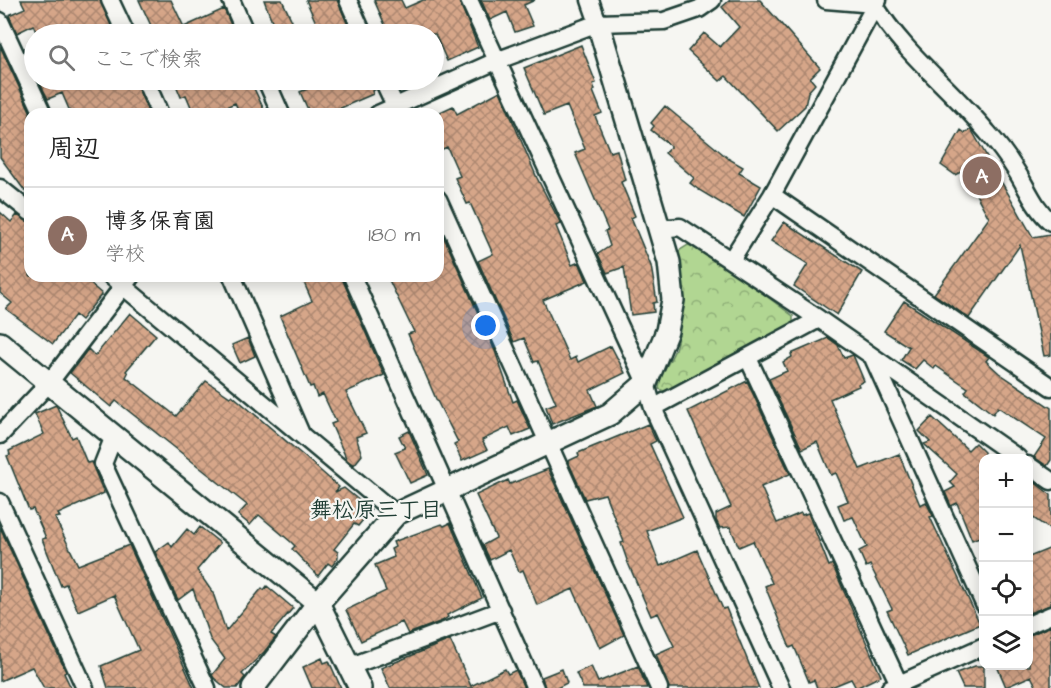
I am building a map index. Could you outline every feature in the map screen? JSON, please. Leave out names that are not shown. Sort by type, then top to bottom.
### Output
[{"type":"street","points":[[111,0],[122,24]]},
{"type":"street","points":[[231,0],[242,24]]},
{"type":"street","points":[[348,0],[359,24]]},
{"type":"street","points":[[469,0],[645,382],[653,408],[781,688]]},
{"type":"street","points":[[254,688],[318,603],[396,514],[610,414],[645,382],[667,331],[673,300],[669,262],[590,0]]},
{"type":"street","points":[[444,87],[496,61],[598,23],[664,21],[699,9],[712,0]]},
{"type":"street","points":[[826,0],[876,2]]},
{"type":"street","points":[[731,260],[772,195],[876,2]]},
{"type":"street","points":[[876,2],[889,28],[911,54],[986,130],[1015,168],[1034,202],[1051,222]]},
{"type":"street","points":[[0,21],[24,73]]},
{"type":"street","points":[[32,90],[40,108]]},
{"type":"street","points":[[149,90],[157,108]]},
{"type":"street","points":[[270,90],[278,108]]},
{"type":"street","points":[[388,90],[396,108]]},
{"type":"street","points":[[401,108],[437,90]]},
{"type":"street","points":[[0,188],[24,207]]},
{"type":"street","points":[[772,195],[1051,387]]},
{"type":"street","points":[[444,212],[659,688]]},
{"type":"street","points":[[659,229],[680,226],[819,319],[1011,454]]},
{"type":"street","points":[[0,435],[49,383],[118,282]]},
{"type":"street","points":[[126,282],[303,438],[396,514]]},
{"type":"street","points":[[235,282],[303,438]]},
{"type":"street","points":[[355,282],[535,688]]},
{"type":"street","points":[[653,408],[819,319]]},
{"type":"street","points":[[0,343],[318,603],[360,688]]},
{"type":"street","points":[[748,358],[894,686],[979,648]]},
{"type":"street","points":[[873,359],[979,593]]},
{"type":"street","points":[[114,436],[103,464],[207,688]]},
{"type":"street","points":[[1033,468],[1051,481]]},
{"type":"street","points":[[0,502],[85,688]]},
{"type":"street","points":[[351,666],[501,610]]},
{"type":"street","points":[[1033,623],[1051,615]]},
{"type":"green space","points":[[688,245],[706,251],[793,316],[793,326],[666,392],[659,389],[660,383],[676,346],[681,313],[680,280],[675,258],[680,250]]},
{"type":"building","points":[[21,0],[100,0],[111,24],[24,24],[24,30],[17,33],[9,15],[25,8]]},
{"type":"building","points":[[139,0],[171,0],[183,24],[150,24]]},
{"type":"building","points":[[264,0],[282,0],[292,21],[286,24],[273,24]]},
{"type":"building","points":[[306,0],[337,0],[348,24],[317,24]]},
{"type":"building","points":[[374,0],[401,0],[405,8],[423,0],[459,0],[478,47],[447,61],[444,54],[444,24],[385,24]]},
{"type":"building","points":[[481,0],[535,0],[524,5],[533,26],[515,32],[507,12],[490,20]]},
{"type":"building","points":[[730,0],[760,0],[820,68],[810,78],[815,84],[808,92],[805,106],[778,131],[726,76],[720,81],[688,51],[704,33],[720,47],[739,27],[722,7]]},
{"type":"building","points":[[224,9],[231,24],[191,24]]},
{"type":"building","points":[[581,45],[596,83],[593,84],[595,90],[593,91],[602,113],[595,116],[610,152],[617,150],[625,180],[621,182],[635,216],[631,218],[651,266],[657,302],[653,303],[654,312],[631,315],[624,267],[607,273],[598,254],[610,246],[605,231],[608,230],[575,153],[585,149],[567,106],[544,115],[524,68]]},
{"type":"building","points":[[0,46],[29,108],[24,108],[24,190],[0,157]]},
{"type":"building","points":[[44,90],[139,90],[147,108],[68,108],[62,93],[48,99]]},
{"type":"building","points":[[178,90],[255,90],[263,108],[237,108],[235,103],[224,108],[191,108],[186,95],[181,97]]},
{"type":"building","points":[[305,90],[374,90],[373,94],[341,108],[307,108],[300,92]]},
{"type":"building","points":[[500,91],[537,178],[561,224],[556,226],[572,265],[579,262],[587,281],[543,300],[570,360],[576,357],[578,362],[611,346],[625,373],[590,390],[597,406],[552,424],[546,407],[556,403],[538,361],[534,362],[524,338],[514,342],[478,261],[493,254],[470,203],[467,204],[455,178],[460,176],[447,147],[444,148],[444,110],[453,106],[457,114]]},
{"type":"building","points":[[665,106],[729,159],[743,167],[739,173],[761,186],[744,217],[690,183],[694,178],[665,153],[671,146],[651,130],[654,126],[651,123]]},
{"type":"building","points":[[971,129],[1033,237],[1051,234],[1051,355],[1044,356],[1020,245],[969,318],[934,294],[989,218],[963,171],[955,175],[941,165],[961,130],[965,133]]},
{"type":"building","points":[[0,212],[11,222],[17,215],[24,219],[24,282],[88,282],[102,294],[81,320],[75,315],[53,344],[6,309],[12,303],[0,293]]},
{"type":"building","points":[[784,222],[862,272],[837,315],[794,286],[808,264],[771,241]]},
{"type":"building","points":[[444,237],[495,351],[513,402],[517,400],[530,429],[513,436],[509,427],[482,440],[487,450],[462,461],[454,444],[458,442],[436,399],[408,334],[414,332],[390,282],[444,282]]},
{"type":"building","points":[[304,282],[344,282],[384,375],[346,392],[366,433],[356,437],[362,455],[354,465],[347,460],[331,424],[336,422],[323,394],[317,397],[313,386],[310,387],[280,316],[312,301]]},
{"type":"building","points":[[904,301],[989,357],[986,361],[999,373],[1051,408],[1051,460],[1047,466],[1034,457],[1046,439],[998,407],[993,414],[965,392],[968,388],[936,366],[934,369],[923,360],[915,369],[901,360],[909,347],[884,331]]},
{"type":"building","points":[[130,313],[156,335],[126,371],[128,373],[126,377],[176,416],[206,381],[230,397],[232,395],[339,487],[335,492],[344,488],[371,510],[358,526],[354,524],[334,549],[338,552],[338,558],[332,566],[328,563],[318,576],[292,549],[295,546],[259,515],[250,525],[238,515],[247,505],[116,401],[111,407],[70,373],[88,349],[95,356]]},
{"type":"building","points":[[248,338],[255,356],[240,363],[232,345]]},
{"type":"building","points":[[828,338],[838,345],[844,358],[853,355],[864,381],[858,384],[859,386],[830,399],[860,469],[899,454],[920,505],[926,502],[933,516],[930,517],[979,624],[908,655],[887,611],[892,609],[870,565],[866,567],[859,551],[867,547],[853,517],[844,520],[838,505],[848,501],[836,473],[831,475],[817,442],[802,449],[769,379],[787,371],[783,362],[792,357],[791,354]]},
{"type":"building","points":[[747,381],[790,474],[761,487],[777,523],[801,513],[802,515],[808,513],[829,566],[832,564],[881,676],[856,688],[851,679],[829,688],[817,688],[814,680],[809,682],[794,646],[790,648],[765,586],[772,583],[753,541],[739,547],[730,527],[720,528],[716,520],[716,514],[731,507],[688,411]]},
{"type":"building","points":[[56,405],[72,438],[76,436],[87,463],[91,462],[104,493],[58,514],[60,517],[55,518],[78,565],[129,545],[194,688],[108,688],[101,666],[139,650],[114,595],[78,611],[66,584],[61,586],[42,539],[46,538],[33,509],[29,510],[7,456],[10,455],[9,451],[44,434],[35,414]]},
{"type":"building","points":[[932,417],[968,450],[975,443],[984,452],[984,454],[979,454],[979,537],[972,540],[957,503],[951,506],[945,492],[955,487],[950,482],[957,474],[924,444],[930,442],[919,431]]},
{"type":"building","points":[[648,424],[656,441],[650,444],[683,517],[647,531],[660,566],[697,550],[723,609],[726,608],[759,688],[669,688],[656,654],[674,646],[658,613],[651,616],[628,563],[621,543],[624,542],[605,494],[585,499],[568,461],[579,456],[578,453]]},
{"type":"building","points":[[409,431],[428,475],[410,483],[395,452],[405,448],[399,436]]},
{"type":"building","points":[[548,469],[624,635],[600,648],[573,589],[537,605],[523,570],[519,572],[509,550],[490,560],[483,545],[496,538],[476,495],[508,480],[510,484]]},
{"type":"building","points":[[1033,481],[1051,495],[1051,530],[1033,518]]},
{"type":"building","points":[[450,523],[482,598],[447,615],[448,617],[442,621],[408,634],[402,622],[361,641],[346,610],[386,591],[375,565],[394,557],[391,549],[395,547],[393,542]]},
{"type":"building","points":[[0,527],[66,672],[64,673],[71,688],[44,688],[32,667],[0,681]]},
{"type":"building","points":[[200,527],[220,543],[197,570],[213,593],[226,631],[262,588],[264,590],[267,586],[293,608],[271,634],[276,637],[242,674],[245,677],[237,688],[226,688],[212,675],[225,659],[210,639],[193,589],[178,600],[155,552],[169,542],[172,547],[187,529],[194,535]]},
{"type":"building","points":[[1051,548],[1051,605],[1033,612],[1033,562],[1033,555]]},
{"type":"building","points":[[1051,626],[1051,688],[1037,688],[1031,676],[1006,687],[999,670],[1033,670],[1033,633]]},
{"type":"building","points":[[450,640],[471,686],[505,669],[508,674],[516,670],[524,688],[390,688],[381,668]]},
{"type":"building","points":[[322,658],[324,663],[329,661],[341,688],[312,688],[303,667]]},
{"type":"building","points":[[591,666],[598,682],[638,666],[647,688],[583,688],[576,673]]},
{"type":"building","points":[[979,666],[979,670],[984,670],[984,688],[963,688],[956,673]]},
{"type":"building","points":[[562,669],[567,683],[557,688],[545,688],[542,677]]},
{"type":"place","name":"博多保育園","points":[[982,176]]},
{"type":"district","name":"舞松原三丁目","points":[[376,510]]}]
